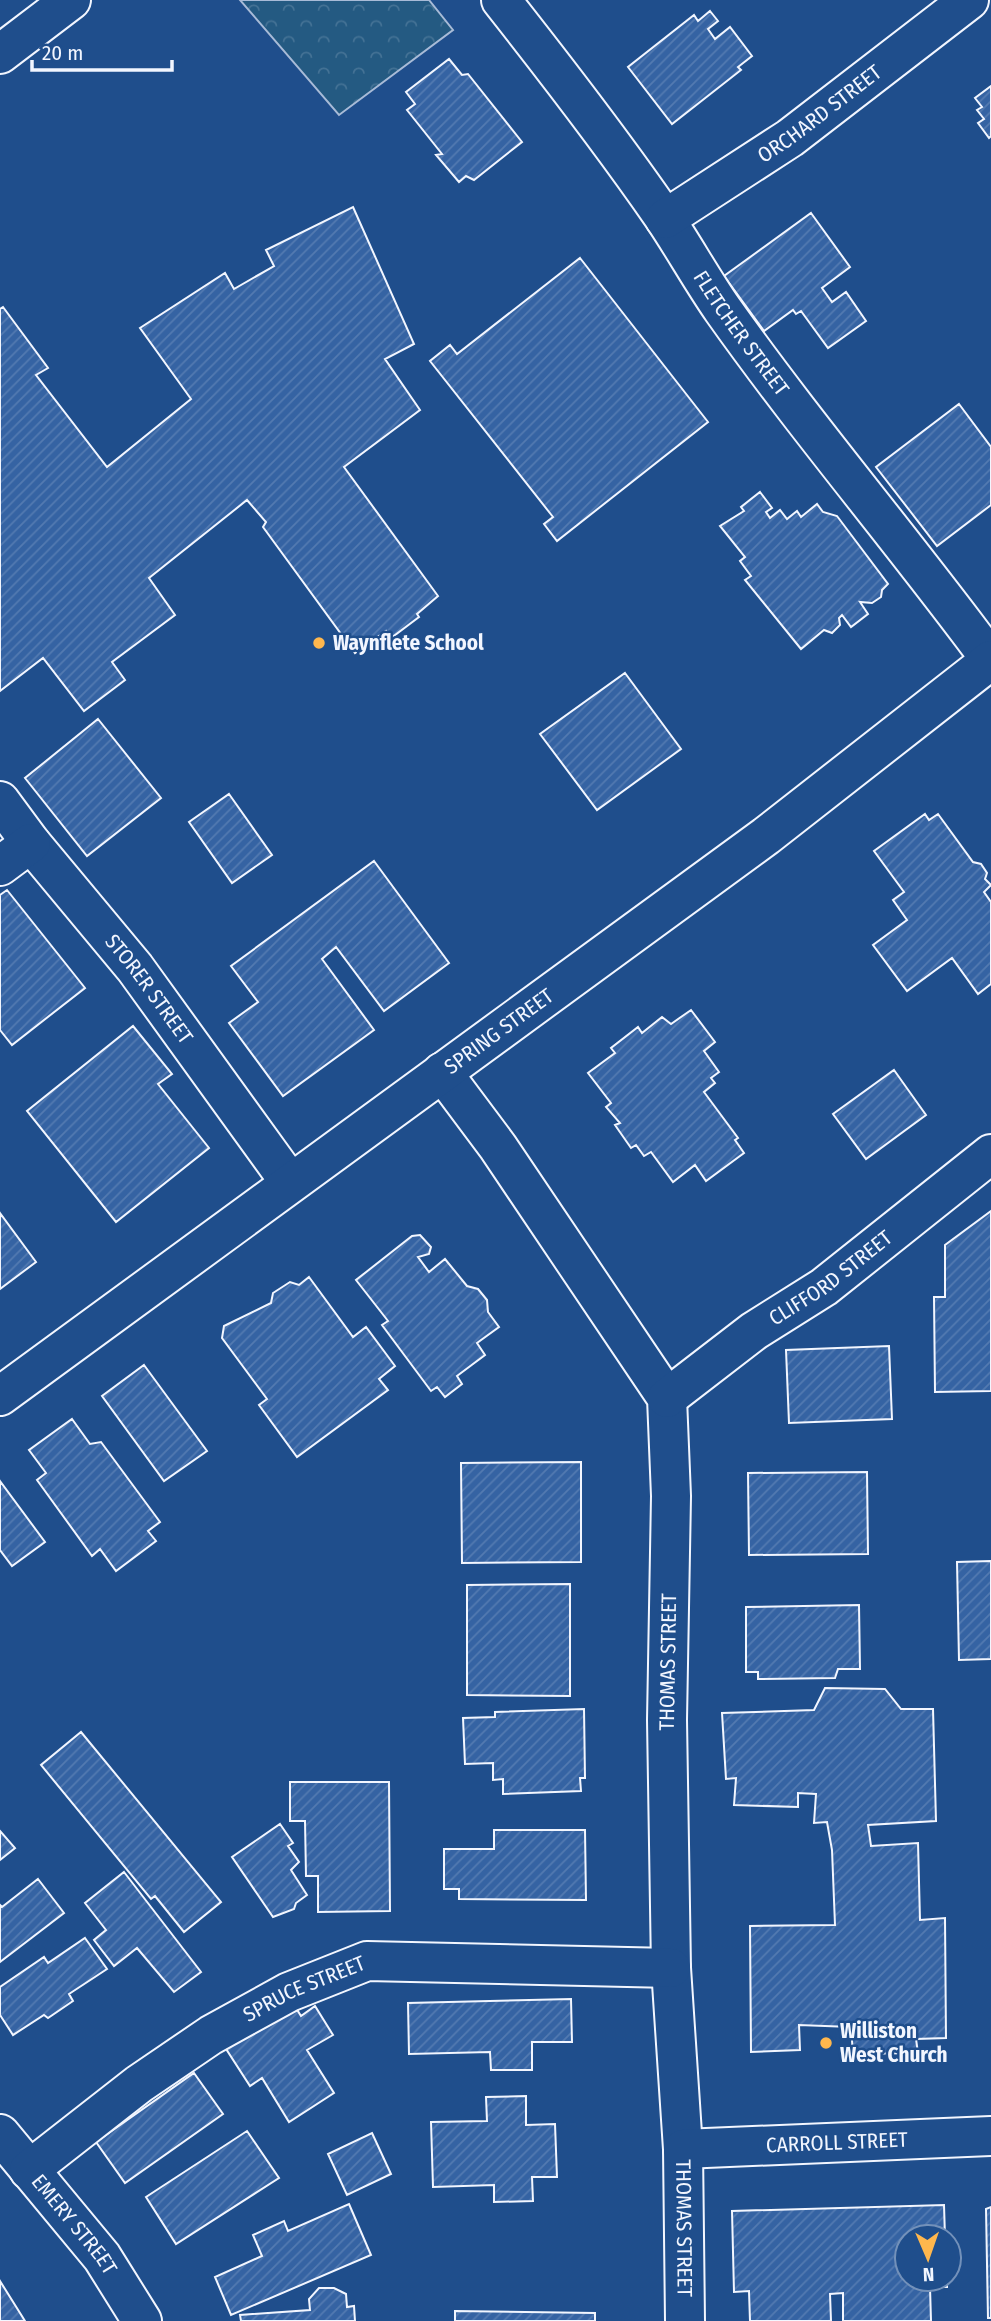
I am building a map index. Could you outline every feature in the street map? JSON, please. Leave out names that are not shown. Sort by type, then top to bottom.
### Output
[{"type":"street","points":[[0,54],[71,0]]},
{"type":"street","name":"FLETCHER STREET","points":[[500,0],[586,107],[665,219],[738,331],[991,660]]},
{"type":"street","name":"ORCHARD STREET","points":[[665,219],[790,138],[969,0]]},
{"type":"street","name":"SPRING STREET","points":[[0,1396],[289,1181],[766,836],[991,660]]},
{"type":"street","name":"STORER STREET","points":[[0,801],[31,843],[135,968],[289,1181]]},
{"type":"street","points":[[0,866],[31,843]]},
{"type":"street","points":[[442,1072],[498,1147],[667,1398]]},
{"type":"street","name":"CLIFFORD STREET","points":[[667,1398],[754,1331],[824,1287],[991,1154]]},
{"type":"street","name":"THOMAS STREET","points":[[667,1398],[671,1496],[667,1720],[671,1968],[683,2150],[685,2321]]},
{"type":"street","name":"SPRUCE STREET","points":[[11,2155],[139,2084],[211,2035],[289,1992],[367,1961],[671,1968]]},
{"type":"street","name":"CARROLL STREET","points":[[683,2150],[991,2136]]},
{"type":"street","name":"EMERY STREET","points":[[11,2155],[102,2257],[142,2321]]},
{"type":"green space","points":[[240,0],[429,0],[453,30],[339,115]]},
{"type":"building","points":[[710,11],[718,21],[708,29],[715,39],[730,27],[752,56],[738,67],[741,70],[672,124],[628,67],[694,15],[698,21]]},
{"type":"building","points":[[449,59],[462,75],[468,74],[522,142],[474,180],[466,176],[459,182],[436,155],[442,154],[407,110],[415,104],[406,92]]},
{"type":"building","points":[[991,86],[989,138],[978,123],[984,119],[977,110],[982,107],[975,98]]},
{"type":"building","points":[[353,207],[414,344],[385,359],[420,410],[344,467],[438,596],[417,614],[419,617],[391,638],[386,631],[355,653],[263,527],[266,522],[247,500],[149,578],[175,615],[112,662],[125,680],[84,711],[43,658],[0,691],[0,309],[3,307],[48,368],[36,375],[107,467],[191,399],[140,328],[225,273],[234,289],[274,266],[266,250]]},
{"type":"building","points":[[811,213],[850,267],[822,288],[832,302],[846,292],[866,321],[828,348],[801,311],[796,314],[793,310],[764,331],[724,276]]},
{"type":"building","points":[[580,258],[708,422],[557,541],[544,524],[553,517],[430,361],[450,345],[457,354]]},
{"type":"building","points":[[959,404],[991,447],[991,505],[937,546],[876,467]]},
{"type":"building","points":[[760,492],[772,508],[766,512],[770,518],[780,510],[787,519],[797,511],[801,517],[817,504],[823,512],[837,516],[888,584],[882,590],[881,597],[872,603],[860,602],[868,614],[851,627],[842,615],[839,618],[840,625],[832,633],[824,630],[801,649],[745,580],[751,576],[740,561],[745,557],[720,526],[744,511],[741,507]]},
{"type":"building","points":[[625,673],[681,749],[597,810],[540,734]]},
{"type":"building","points":[[98,719],[161,798],[87,856],[25,778]]},
{"type":"building","points":[[229,794],[272,855],[232,883],[189,822]]},
{"type":"building","points":[[925,814],[929,820],[938,814],[973,862],[981,864],[987,873],[985,879],[991,885],[984,892],[991,902],[991,984],[978,994],[952,958],[907,991],[873,945],[907,920],[893,900],[904,892],[874,851]]},
{"type":"building","points":[[374,861],[449,963],[384,1011],[336,947],[322,959],[374,1030],[283,1096],[229,1023],[258,1002],[231,966]]},
{"type":"building","points":[[7,890],[85,988],[12,1045],[0,1030],[0,895]]},
{"type":"building","points":[[691,1010],[715,1042],[704,1051],[719,1072],[711,1078],[715,1083],[704,1092],[738,1138],[735,1140],[744,1153],[706,1181],[695,1165],[673,1182],[651,1152],[644,1156],[636,1145],[631,1148],[615,1125],[620,1123],[606,1107],[611,1103],[588,1073],[615,1053],[611,1048],[638,1027],[642,1033],[662,1017],[671,1024]]},
{"type":"building","points":[[133,1026],[172,1074],[158,1084],[209,1148],[116,1222],[27,1111]]},
{"type":"building","points":[[894,1070],[926,1115],[866,1159],[833,1114]]},
{"type":"building","points":[[991,1211],[991,1391],[935,1392],[934,1297],[945,1297],[945,1245]]},
{"type":"building","points":[[0,1213],[36,1262],[0,1289]]},
{"type":"building","points":[[420,1235],[431,1247],[429,1254],[418,1257],[429,1272],[445,1259],[467,1286],[478,1289],[487,1300],[488,1312],[499,1327],[477,1343],[485,1355],[457,1376],[462,1384],[445,1397],[437,1387],[431,1391],[382,1325],[388,1321],[356,1280],[412,1236]]},
{"type":"building","points":[[309,1277],[353,1337],[366,1327],[395,1366],[379,1379],[388,1390],[297,1457],[259,1405],[267,1399],[222,1338],[224,1326],[271,1303],[273,1293],[290,1282],[299,1285]]},
{"type":"building","points":[[889,1346],[892,1419],[789,1423],[786,1350]]},
{"type":"building","points":[[144,1365],[207,1451],[164,1481],[102,1396]]},
{"type":"building","points":[[72,1419],[90,1444],[101,1442],[160,1522],[148,1531],[156,1541],[116,1571],[100,1549],[92,1556],[37,1480],[46,1473],[29,1450]]},
{"type":"building","points":[[581,1462],[581,1562],[462,1563],[461,1463]]},
{"type":"building","points":[[867,1472],[868,1554],[749,1555],[748,1473]]},
{"type":"building","points":[[0,1481],[45,1542],[12,1566],[0,1550]]},
{"type":"building","points":[[991,1561],[991,1659],[959,1660],[957,1562]]},
{"type":"building","points":[[570,1584],[570,1696],[467,1695],[467,1585]]},
{"type":"building","points":[[859,1605],[860,1669],[838,1669],[835,1678],[758,1679],[758,1672],[746,1672],[746,1607]]},
{"type":"building","points":[[825,1688],[885,1689],[901,1709],[933,1709],[936,1821],[868,1825],[871,1846],[918,1843],[920,1920],[945,1918],[946,2038],[916,2039],[918,2053],[853,2054],[851,2027],[799,2025],[800,2050],[751,2052],[750,1926],[835,1925],[832,1850],[827,1822],[814,1823],[816,1794],[798,1793],[798,1807],[734,1805],[736,1778],[726,1779],[722,1713],[814,1710]]},
{"type":"building","points":[[584,1709],[585,1778],[580,1778],[581,1791],[503,1794],[503,1779],[493,1780],[493,1763],[465,1764],[463,1718],[495,1717],[495,1712]]},
{"type":"building","points":[[81,1732],[221,1902],[184,1932],[155,1896],[151,1899],[41,1765]]},
{"type":"building","points":[[290,1782],[389,1782],[390,1911],[318,1912],[318,1876],[306,1876],[305,1821],[290,1821]]},
{"type":"building","points":[[280,1824],[293,1843],[288,1846],[299,1862],[291,1870],[307,1895],[296,1903],[294,1909],[273,1917],[232,1857]]},
{"type":"building","points":[[494,1830],[585,1830],[586,1900],[459,1899],[459,1889],[444,1889],[444,1849],[494,1849]]},
{"type":"building","points":[[0,1831],[15,1848],[0,1860]]},
{"type":"building","points":[[124,1872],[201,1972],[174,1992],[137,1948],[114,1966],[94,1940],[106,1930],[85,1903]]},
{"type":"building","points":[[38,1879],[64,1913],[0,1962],[0,1905],[2,1907]]},
{"type":"building","points":[[85,1938],[107,1969],[69,1994],[73,2001],[48,2018],[44,2015],[13,2035],[0,2015],[0,1987],[44,1957],[48,1963]]},
{"type":"building","points":[[288,1995],[301,2016],[315,2006],[333,2035],[307,2050],[334,2093],[289,2122],[262,2078],[250,2086],[219,2038]]},
{"type":"building","points":[[571,1999],[572,2042],[532,2042],[532,2070],[491,2070],[490,2052],[409,2054],[408,2003]]},
{"type":"building","points":[[194,2073],[223,2114],[125,2183],[96,2142]]},
{"type":"building","points":[[526,2096],[526,2125],[555,2124],[557,2177],[532,2177],[533,2201],[494,2202],[494,2185],[433,2187],[431,2122],[487,2121],[486,2097]]},
{"type":"building","points":[[247,2131],[279,2178],[176,2244],[146,2197]]},
{"type":"building","points":[[372,2133],[391,2174],[347,2195],[328,2154]]},
{"type":"building","points":[[349,2204],[371,2255],[231,2315],[215,2277],[262,2256],[253,2235],[284,2221],[288,2231]]},
{"type":"building","points":[[944,2205],[945,2223],[893,2223],[893,2293],[930,2293],[931,2321],[843,2321],[843,2293],[830,2294],[831,2321],[750,2321],[749,2291],[734,2292],[732,2211]]},
{"type":"building","points":[[991,2207],[991,2318],[988,2318],[986,2209]]},
{"type":"building","points":[[0,2281],[25,2321],[0,2321]]},
{"type":"building","points":[[319,2288],[334,2288],[346,2294],[347,2307],[354,2306],[355,2321],[241,2321],[240,2315],[310,2310],[309,2299]]},
{"type":"building","points":[[455,2311],[595,2313],[595,2321],[455,2321]]},
{"type":"place","name":"Waynflete School","points":[[319,643]]},
{"type":"place","name":"Williston West Church","points":[[826,2043]]}]
